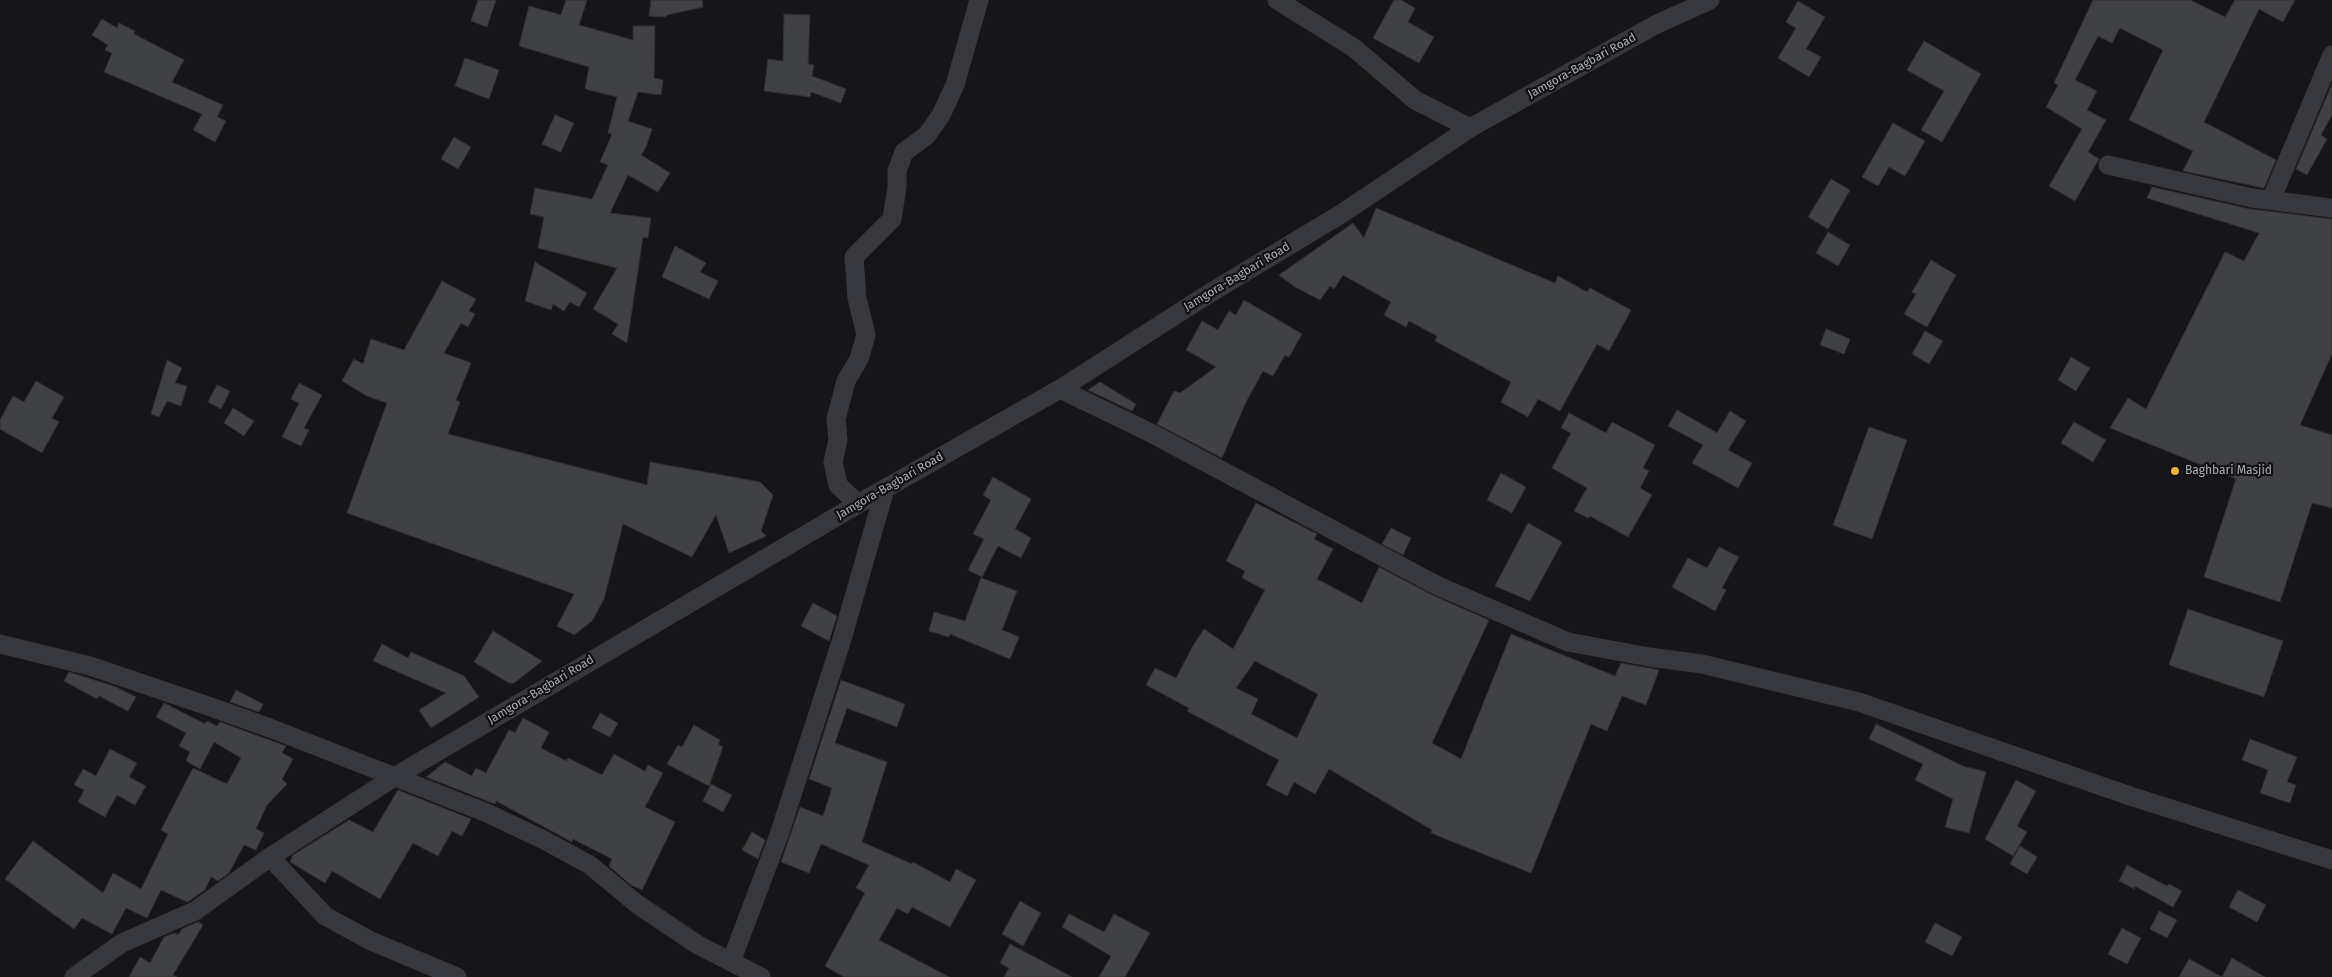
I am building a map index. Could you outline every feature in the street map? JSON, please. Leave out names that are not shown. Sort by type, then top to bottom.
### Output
[{"type":"street","points":[[858,504],[838,485],[833,462],[838,440],[836,419],[846,381],[859,359],[866,335],[857,298],[854,257],[892,219],[898,187],[897,171],[904,152],[926,135],[941,115],[955,85],[979,0]]},
{"type":"street","points":[[1277,0],[1354,48],[1415,100],[1470,128]]},
{"type":"street","name":"Jamgora-Bagbari Road","points":[[74,977],[122,943],[195,911],[270,857],[396,776],[858,504],[1060,389],[1210,293],[1341,214],[1470,128],[1655,25],[1710,0]]},
{"type":"street","points":[[2271,200],[2332,55]]},
{"type":"street","points":[[2108,165],[2191,186],[2252,198],[2332,208]]},
{"type":"street","points":[[1060,389],[1153,434],[1438,586],[1568,642],[1649,658],[1702,664],[1859,702],[2130,796],[2332,860]]},
{"type":"street","points":[[731,962],[779,835],[842,639],[885,489]]},
{"type":"street","points":[[0,644],[90,666],[270,728],[487,813],[544,840],[590,865],[637,904],[698,945],[761,977]]},
{"type":"street","points":[[270,857],[325,916],[371,941],[457,977]]},
{"type":"building","points":[[478,0],[496,0],[487,27],[471,21]]},
{"type":"building","points":[[566,0],[587,0],[579,25],[633,40],[633,26],[655,26],[654,78],[663,80],[661,95],[638,92],[628,121],[652,129],[641,155],[670,173],[658,192],[628,175],[610,213],[651,218],[648,238],[643,237],[627,343],[612,334],[618,324],[593,309],[617,268],[538,248],[544,217],[530,214],[535,188],[592,199],[608,165],[600,162],[612,134],[608,133],[617,97],[585,89],[589,67],[519,46],[529,6],[561,15]]},
{"type":"building","points":[[651,0],[702,0],[703,7],[667,15],[666,17],[649,16]]},
{"type":"building","points":[[1394,0],[1401,0],[1415,8],[1408,22],[1434,37],[1419,63],[1373,38]]},
{"type":"building","points":[[2093,0],[2190,0],[2225,17],[2235,0],[2295,0],[2283,22],[2259,9],[2204,122],[2276,160],[2264,188],[2183,171],[2193,151],[2129,120],[2163,50],[2120,28],[2112,43],[2098,36],[2075,80],[2097,91],[2087,110],[2106,120],[2088,152],[2099,159],[2075,201],[2049,186],[2082,129],[2046,107],[2058,85],[2054,83]]},
{"type":"building","points":[[1798,1],[1825,17],[1806,49],[1821,57],[1809,77],[1778,58],[1796,28],[1786,22]]},
{"type":"building","points":[[784,14],[810,15],[808,64],[814,65],[812,76],[846,89],[841,103],[811,92],[810,97],[764,91],[768,59],[783,61]]},
{"type":"building","points":[[102,19],[117,28],[119,23],[135,31],[134,34],[184,60],[172,82],[223,105],[217,117],[226,121],[215,142],[193,130],[202,114],[104,72],[112,53],[105,50],[108,45],[92,35]]},
{"type":"building","points":[[1924,41],[1981,74],[1942,142],[1921,130],[1944,91],[1907,70]]},
{"type":"building","points":[[465,58],[499,70],[489,99],[455,86]]},
{"type":"building","points":[[2332,84],[2332,115],[2321,135],[2327,139],[2307,175],[2296,169]]},
{"type":"building","points":[[555,115],[574,123],[561,152],[542,144]]},
{"type":"building","points":[[1893,123],[1925,141],[1905,176],[1889,167],[1878,186],[1862,177]]},
{"type":"building","points":[[454,137],[471,147],[458,169],[441,159]]},
{"type":"building","points":[[1831,179],[1850,190],[1828,229],[1808,217]]},
{"type":"building","points":[[2152,187],[2250,209],[2332,219],[2332,354],[2300,425],[2332,435],[2332,508],[2312,503],[2280,602],[2204,577],[2236,479],[2110,428],[2128,398],[2146,409],[2225,252],[2244,261],[2259,233],[2147,198]]},
{"type":"building","points":[[1376,208],[1555,283],[1558,276],[1587,292],[1590,288],[1631,310],[1609,351],[1597,344],[1560,411],[1538,399],[1528,417],[1501,402],[1511,382],[1435,341],[1437,336],[1409,321],[1406,327],[1384,315],[1391,302],[1343,275],[1334,289],[1330,286],[1320,300],[1295,287],[1279,275],[1353,223],[1364,238]]},
{"type":"building","points":[[1828,232],[1850,245],[1838,266],[1816,253]]},
{"type":"building","points":[[675,246],[706,263],[700,272],[718,281],[709,299],[662,277]]},
{"type":"building","points":[[1931,260],[1956,275],[1927,327],[1904,314],[1916,294],[1912,292]]},
{"type":"building","points":[[535,262],[587,293],[579,307],[570,302],[564,311],[553,304],[551,310],[525,301]]},
{"type":"building","points":[[442,281],[476,299],[469,311],[475,314],[468,327],[461,323],[444,353],[471,363],[456,400],[460,402],[448,434],[647,485],[650,462],[760,482],[773,495],[761,531],[766,536],[729,553],[716,515],[692,557],[623,524],[604,599],[592,621],[574,635],[557,626],[574,594],[347,513],[387,403],[367,396],[342,381],[354,359],[363,364],[371,339],[404,350]]},
{"type":"building","points":[[1244,300],[1302,334],[1289,357],[1285,355],[1273,376],[1263,371],[1246,402],[1222,458],[1157,424],[1174,391],[1180,393],[1216,367],[1186,350],[1202,321],[1218,330],[1229,311],[1236,315]]},
{"type":"building","points":[[1826,329],[1850,339],[1844,354],[1820,345]]},
{"type":"building","points":[[1925,331],[1943,341],[1929,364],[1912,354]]},
{"type":"building","points":[[2071,357],[2090,368],[2076,391],[2058,380]]},
{"type":"building","points":[[167,360],[182,368],[175,383],[187,386],[181,406],[167,401],[159,417],[151,414]]},
{"type":"building","points":[[36,381],[64,397],[52,418],[59,422],[42,453],[0,429],[0,420],[13,396],[24,402]]},
{"type":"building","points":[[1100,382],[1136,404],[1132,411],[1088,390]]},
{"type":"building","points":[[299,383],[322,395],[304,428],[309,430],[301,446],[282,437],[299,403],[291,399]]},
{"type":"building","points":[[217,385],[230,391],[221,409],[208,402]]},
{"type":"building","points":[[233,408],[254,421],[244,436],[224,423]]},
{"type":"building","points":[[1677,410],[1717,433],[1730,411],[1746,421],[1728,450],[1752,463],[1738,488],[1692,463],[1703,445],[1668,426]]},
{"type":"building","points":[[1569,413],[1606,433],[1612,422],[1655,445],[1643,468],[1649,471],[1640,488],[1652,495],[1628,537],[1590,516],[1588,518],[1574,511],[1587,488],[1552,468],[1571,433],[1561,428]]},
{"type":"building","points":[[2074,422],[2106,440],[2093,462],[2061,443]]},
{"type":"building","points":[[1869,427],[1907,440],[1872,539],[1833,525]]},
{"type":"building","points":[[1501,473],[1526,487],[1512,513],[1487,500]]},
{"type":"building","points":[[993,477],[1031,499],[1015,529],[1031,538],[1021,558],[998,546],[982,577],[968,570],[984,539],[973,534],[991,500],[983,495]]},
{"type":"building","points":[[1256,503],[1317,534],[1314,539],[1333,549],[1317,579],[1362,603],[1379,567],[1434,596],[1489,620],[1432,743],[1461,759],[1511,634],[1615,676],[1621,663],[1659,670],[1646,705],[1622,696],[1607,731],[1591,724],[1531,873],[1431,833],[1432,830],[1329,769],[1315,794],[1294,782],[1287,796],[1266,785],[1279,760],[1187,711],[1189,708],[1146,685],[1155,668],[1176,678],[1204,629],[1233,649],[1265,590],[1242,578],[1245,571],[1226,561]],"holes":[[[1255,661],[1318,694],[1297,738],[1251,714],[1258,699],[1236,688]]]},
{"type":"building","points":[[1528,523],[1562,542],[1530,601],[1495,586]]},
{"type":"building","points":[[1391,528],[1411,538],[1403,555],[1382,544]]},
{"type":"building","points":[[1719,547],[1739,557],[1722,588],[1726,590],[1715,611],[1672,587],[1688,558],[1707,568]]},
{"type":"building","points":[[981,578],[1017,591],[1002,630],[1019,637],[1010,659],[950,634],[949,637],[929,631],[934,612],[965,621]]},
{"type":"building","points":[[813,603],[837,616],[829,641],[801,626]]},
{"type":"building","points":[[2188,609],[2283,641],[2264,697],[2169,665]]},
{"type":"building","points":[[493,631],[542,661],[514,683],[509,683],[474,662]]},
{"type":"building","points":[[382,644],[408,658],[411,652],[464,676],[479,697],[431,728],[419,710],[446,693],[373,661]]},
{"type":"building","points":[[69,672],[116,687],[136,697],[128,711],[99,696],[97,699],[64,681]]},
{"type":"building","points":[[841,680],[905,704],[897,727],[847,708],[835,743],[887,762],[862,842],[912,864],[913,862],[950,882],[956,869],[976,880],[950,927],[912,907],[908,914],[897,908],[879,940],[949,977],[844,977],[825,966],[865,893],[856,888],[869,865],[821,844],[809,873],[781,862],[800,807],[823,816],[832,788],[809,779]]},
{"type":"building","points":[[236,690],[263,704],[259,712],[230,702]]},
{"type":"building","points":[[164,703],[205,724],[207,721],[217,726],[220,722],[286,746],[282,753],[293,759],[282,779],[287,784],[267,805],[256,829],[264,833],[256,850],[244,845],[229,873],[218,881],[211,877],[205,890],[189,901],[187,902],[161,890],[147,918],[126,908],[112,934],[82,918],[74,929],[5,879],[33,841],[103,893],[113,873],[141,889],[168,834],[161,830],[193,768],[227,784],[241,758],[214,742],[200,769],[186,761],[190,752],[179,746],[186,733],[156,717]]},
{"type":"building","points":[[600,713],[618,723],[610,737],[592,728]]},
{"type":"building","points":[[523,718],[549,732],[541,748],[566,761],[568,758],[602,775],[614,754],[645,771],[648,765],[663,773],[645,807],[675,822],[642,890],[631,885],[609,866],[612,859],[573,839],[572,842],[496,801],[495,804],[426,777],[445,762],[472,776],[476,768],[486,773],[509,730],[515,733]]},
{"type":"building","points":[[1876,724],[1963,766],[1986,772],[1969,833],[1945,827],[1953,799],[1915,780],[1923,764],[1869,739]]},
{"type":"building","points":[[694,725],[720,740],[718,744],[723,747],[709,786],[667,764],[678,745],[682,747]]},
{"type":"building","points":[[2250,739],[2297,757],[2287,782],[2296,785],[2290,803],[2260,793],[2268,770],[2242,760]]},
{"type":"building","points":[[110,749],[137,763],[129,777],[146,786],[135,805],[117,795],[105,817],[78,802],[84,790],[74,785],[83,769],[96,776]]},
{"type":"building","points":[[2016,780],[2036,791],[2017,826],[2027,832],[2013,856],[1985,839]]},
{"type":"building","points":[[711,784],[732,795],[723,812],[703,801]]},
{"type":"building","points":[[398,790],[471,819],[462,836],[452,831],[438,856],[413,843],[380,899],[332,871],[325,883],[290,862],[293,855],[349,820],[373,832]]},
{"type":"building","points":[[752,832],[765,840],[758,859],[742,850]]},
{"type":"building","points":[[2020,846],[2037,857],[2027,874],[2010,864]]},
{"type":"building","points":[[2127,865],[2167,886],[2169,884],[2182,891],[2173,907],[2135,886],[2134,889],[2119,881]]},
{"type":"building","points":[[2238,890],[2266,905],[2257,922],[2229,907]]},
{"type":"building","points":[[1020,901],[1041,913],[1023,946],[1002,934]]},
{"type":"building","points":[[2159,911],[2177,920],[2167,938],[2150,929]]},
{"type":"building","points":[[1069,914],[1104,932],[1114,914],[1150,933],[1125,977],[1099,977],[1111,956],[1062,927]]},
{"type":"building","points":[[198,922],[203,925],[173,975],[177,977],[129,977],[140,957],[150,963],[164,937],[174,933],[178,935],[182,929]]},
{"type":"building","points":[[1935,923],[1962,937],[1952,956],[1925,942]]},
{"type":"building","points":[[2122,928],[2141,938],[2127,964],[2108,954]]},
{"type":"building","points":[[1010,944],[1072,977],[1004,977],[1009,968],[1000,963]]},
{"type":"building","points":[[2232,958],[2265,977],[2222,977]]},
{"type":"building","points":[[2189,959],[2222,977],[2179,977]]},
{"type":"place","name":"Baghbari Masjid","points":[[2175,471]]}]
